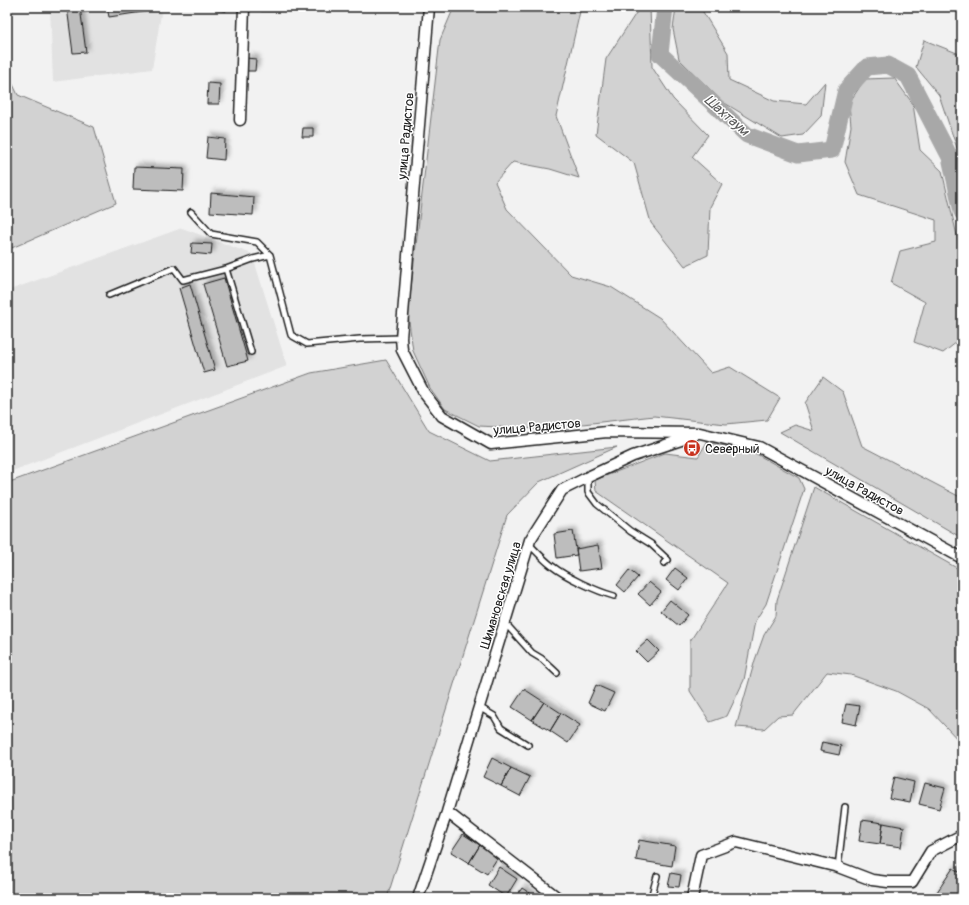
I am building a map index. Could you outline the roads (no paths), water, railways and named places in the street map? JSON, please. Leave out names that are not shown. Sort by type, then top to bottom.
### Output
[{"type":"street","points":[[240,120],[244,7]]},
{"type":"street","name":"улица Радистов","points":[[429,7],[401,338],[402,350],[424,393],[442,416],[491,444],[607,432],[700,433],[759,446],[962,558]]},
{"type":"street","name":"Шимановская улица","points":[[418,898],[447,812],[530,540],[562,490],[633,456],[700,433]]},
{"type":"street","points":[[447,812],[558,898]]},
{"type":"street","points":[[692,898],[701,855],[736,842],[838,867],[872,880],[912,882],[932,852],[962,835]]},
{"type":"lane","points":[[191,212],[211,234],[257,242],[270,256],[291,334],[307,344],[360,338],[401,338]]},
{"type":"lane","points":[[109,295],[174,268],[183,280],[270,256]]},
{"type":"lane","points":[[226,269],[251,352]]},
{"type":"lane","points":[[588,477],[588,492],[597,504],[630,531],[651,544],[668,560],[664,563]]},
{"type":"lane","points":[[529,544],[550,565],[560,572],[605,594],[614,596]]},
{"type":"lane","points":[[505,623],[532,653],[557,673]]},
{"type":"lane","points":[[479,706],[494,716],[501,728],[528,745]]},
{"type":"lane","points":[[838,867],[845,807]]},
{"type":"lane","points":[[651,898],[657,876]]},
{"type":"waterway","name":"Шахтаум","points":[[665,7],[660,54],[747,135],[798,154],[832,150],[846,90],[867,67],[888,65],[908,76],[950,157],[962,212]]},
{"type":"place","name":"Северный","points":[[692,448]]}]
